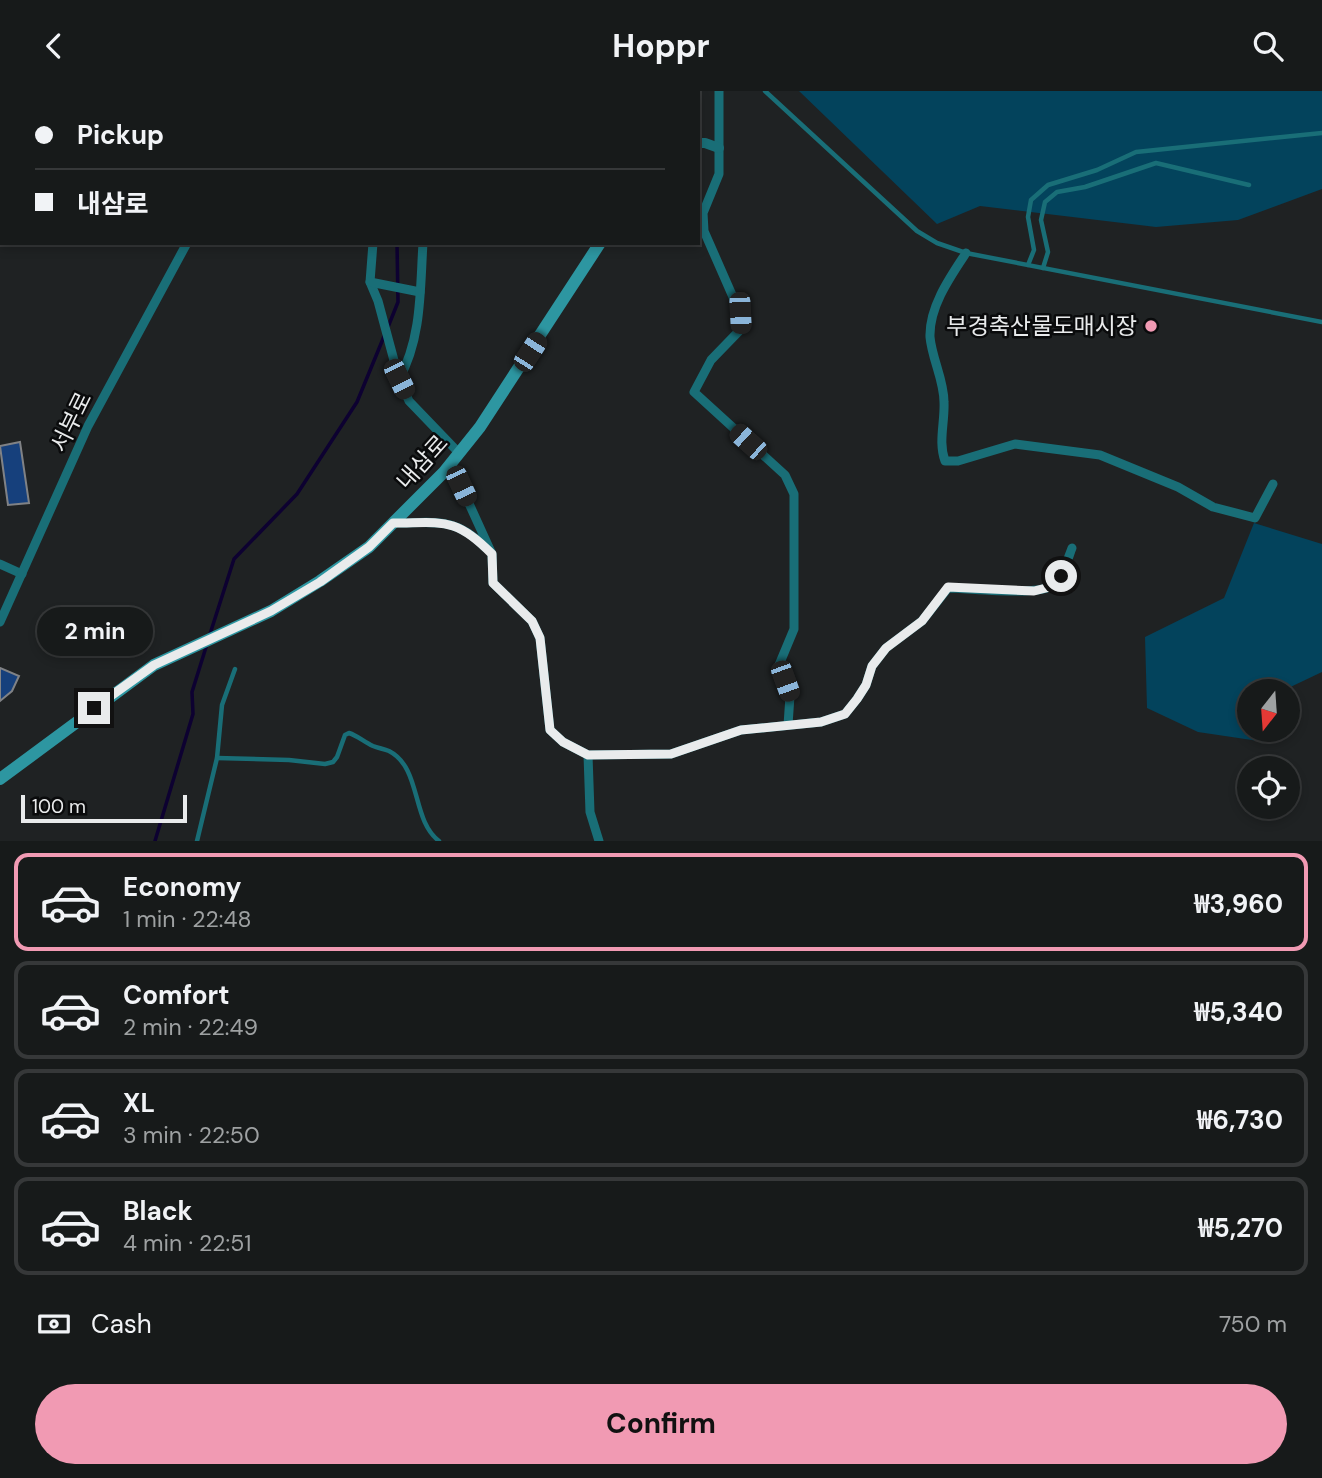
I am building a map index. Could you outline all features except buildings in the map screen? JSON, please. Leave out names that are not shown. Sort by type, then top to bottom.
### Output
[{"type":"main road","name":"내삼로","points":[[0,779],[154,665],[271,611],[320,582],[369,547],[455,458],[516,374],[599,245]]},
{"type":"street","points":[[719,91],[719,174],[703,213],[704,230],[740,313],[741,329],[712,360],[694,392],[785,475],[794,494],[794,629],[779,665],[790,696],[789,725]]},
{"type":"street","points":[[700,143],[719,148]]},
{"type":"street","name":"서부로","points":[[0,622],[88,426],[186,245]]},
{"type":"street","points":[[373,245],[373,283],[399,379],[410,401],[455,458],[492,554],[493,583],[532,621],[540,638],[550,730],[563,742],[588,755],[671,754],[741,730],[821,722],[845,714],[862,692],[872,666],[886,648],[922,621],[948,587],[1034,591],[1050,587],[1061,576],[1072,548]]},
{"type":"street","points":[[399,379],[408,362],[415,335],[423,245]]},
{"type":"street","points":[[966,253],[947,280],[933,315],[930,337],[944,400],[942,451],[945,461],[958,461],[1015,444],[1100,455],[1178,487],[1213,507],[1255,518],[1273,484]]},
{"type":"street","points":[[373,283],[420,292]]},
{"type":"street","points":[[393,523],[447,523],[472,534],[492,554]]},
{"type":"street","points":[[0,564],[22,574]]},
{"type":"street","points":[[588,755],[590,811],[599,841]]},
{"type":"lane","points":[[765,91],[917,231],[937,243],[966,253],[1322,322]]},
{"type":"lane","points":[[1028,265],[1034,250],[1028,217],[1031,200],[1048,185],[1097,170],[1136,152],[1322,133]]},
{"type":"lane","points":[[1043,268],[1048,252],[1041,221],[1045,202],[1057,192],[1085,187],[1156,163],[1249,185]]},
{"type":"lane","points":[[197,841],[217,758],[222,705],[235,669]]},
{"type":"lane","points":[[217,758],[325,764],[333,762],[337,757],[345,735],[356,735],[365,743],[390,752],[402,764],[411,779],[427,829],[439,841]]},
{"type":"shaded area","points":[[799,91],[1322,91],[1322,189],[1238,220],[1156,227],[980,206],[937,224]]},
{"type":"shaded area","points":[[1254,523],[1322,544],[1322,672],[1300,682],[1300,679],[1237,679],[1237,738],[1198,732],[1147,708],[1145,637],[1224,598]]},
{"type":"waterway","points":[[388,327],[398,302],[397,245]]},
{"type":"waterway","points":[[210,634],[234,559],[297,494],[357,402],[385,334]]},
{"type":"waterway","points":[[155,841],[193,714],[192,692],[207,644]]},
{"type":"place","name":"부경축산물도매시장","points":[[1151,326]]},
{"type":"route","points":[[94,708],[154,665],[271,611],[320,582],[369,547],[393,523],[447,523],[472,534],[492,554],[493,583],[532,621],[540,638],[550,730],[563,742],[588,755],[671,754],[741,730],[821,722],[845,714],[866,685],[872,666],[886,648],[922,621],[948,587],[1034,591],[1050,587],[1061,576]]}]
